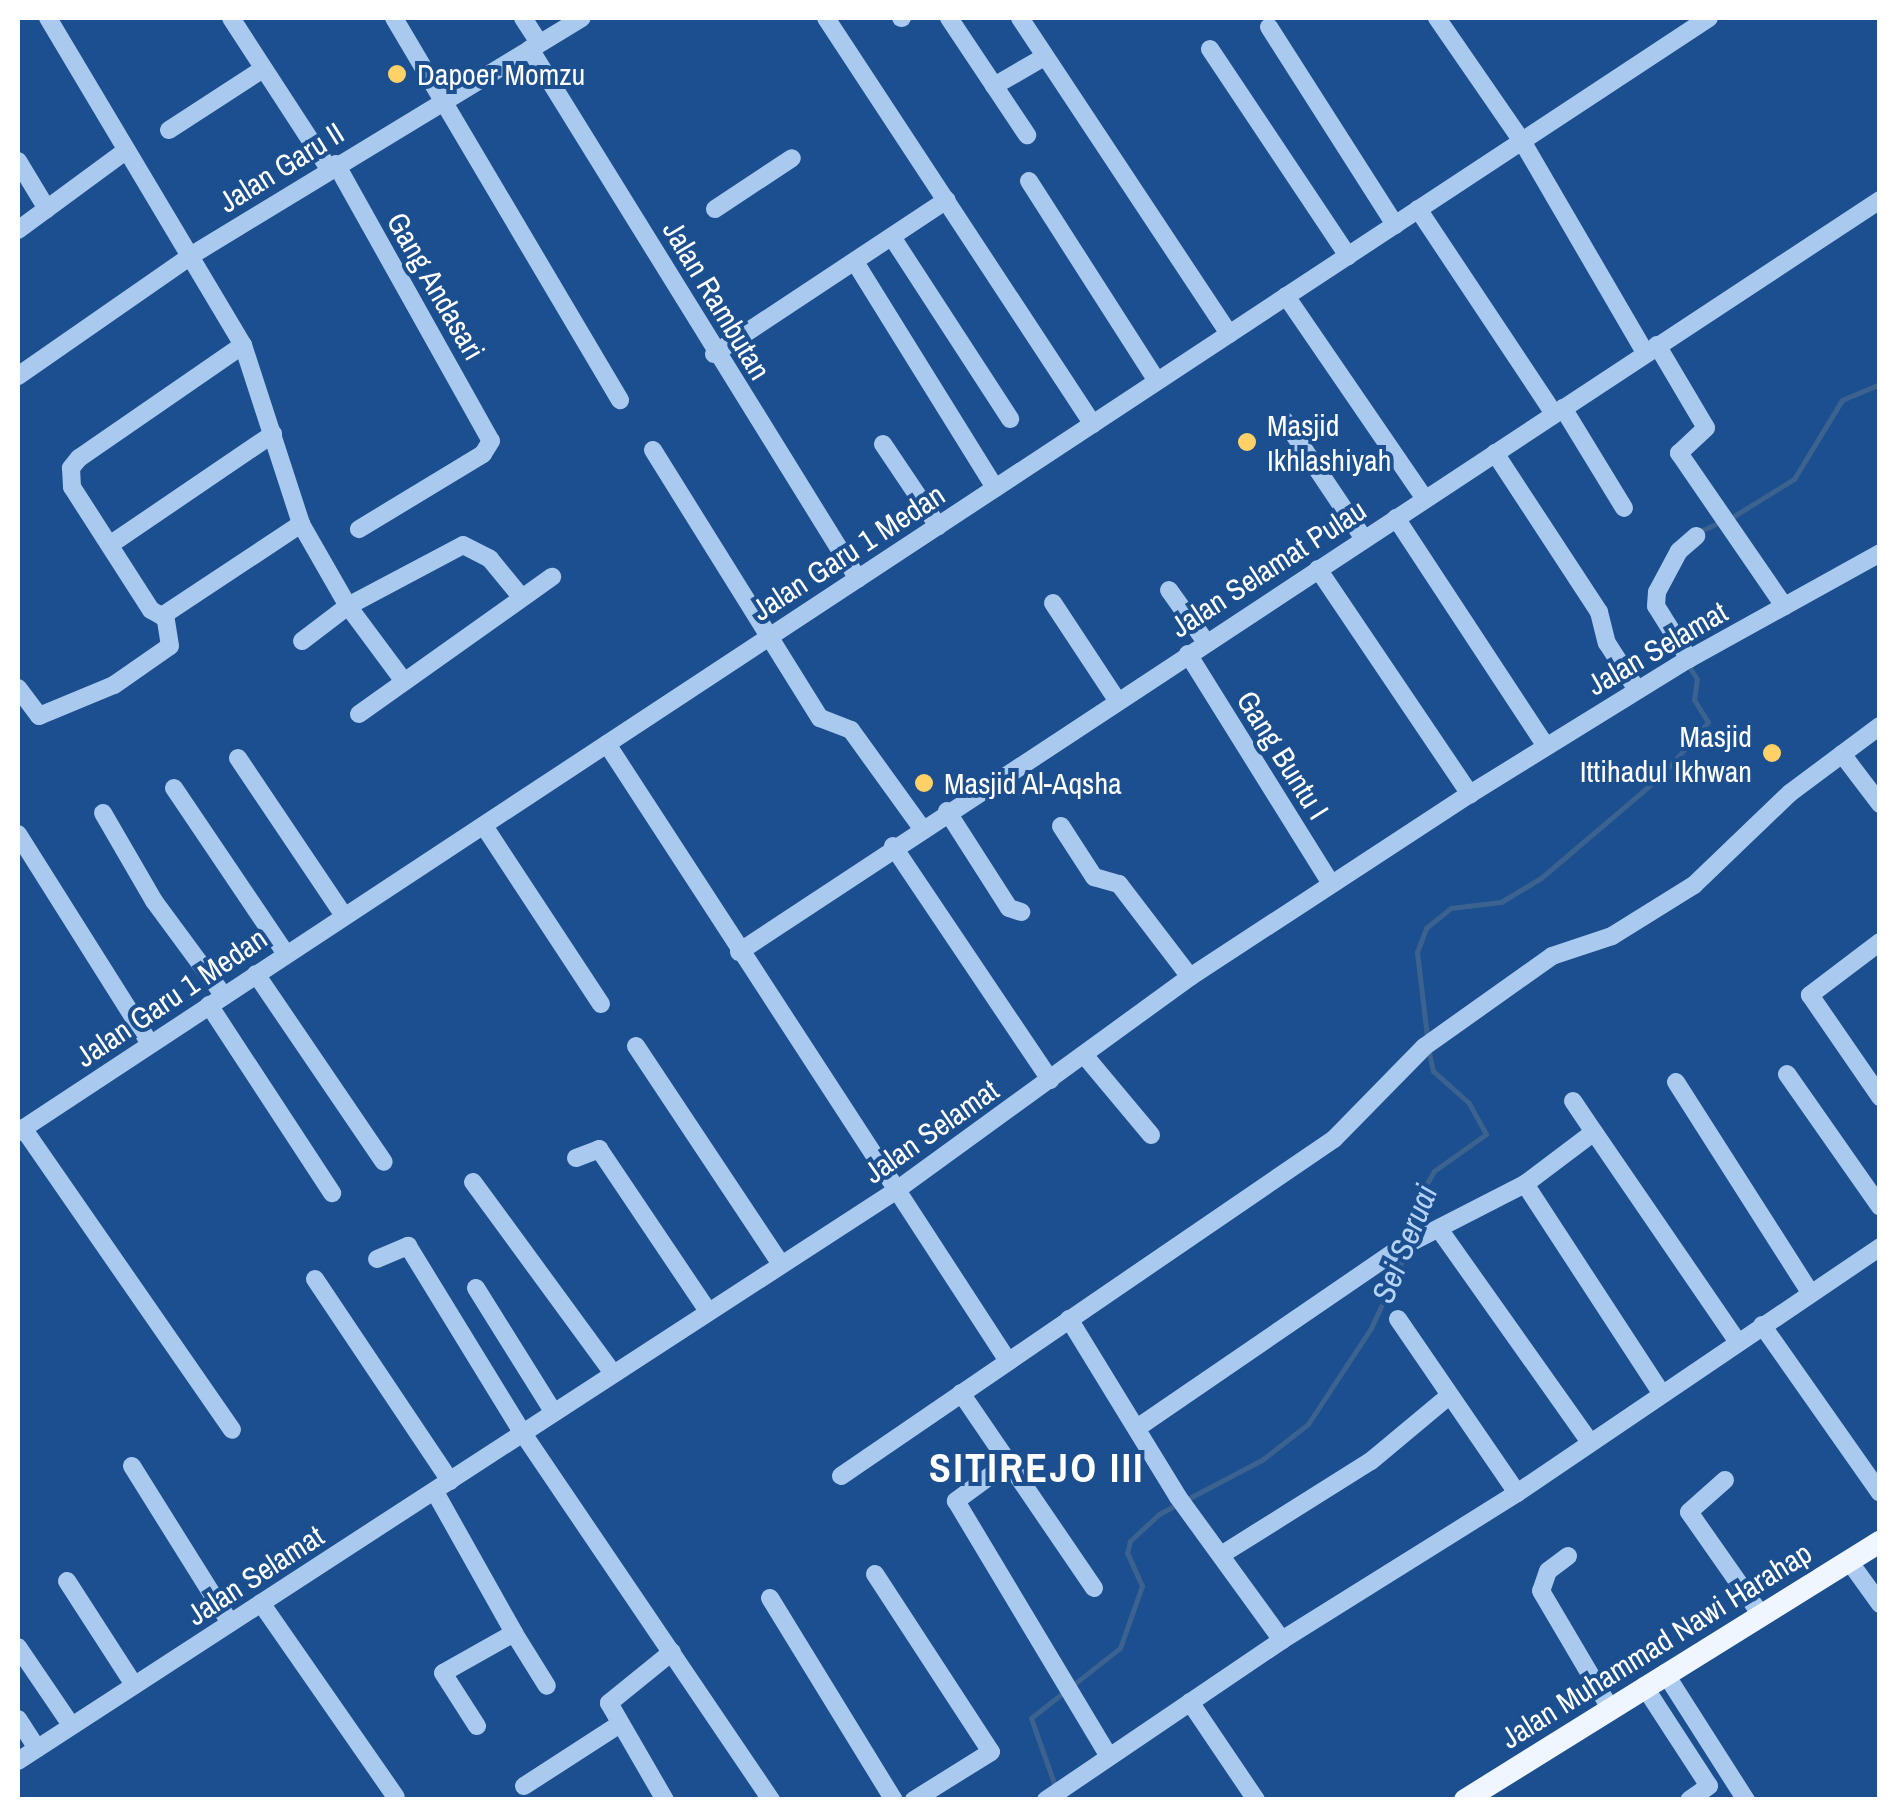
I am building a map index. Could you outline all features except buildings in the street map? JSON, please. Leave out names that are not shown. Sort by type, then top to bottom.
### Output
[{"type":"main road","name":"Jalan Muhammad Nawi Harahap","points":[[1465,1800],[1880,1542]]},
{"type":"street","points":[[48,18],[124,152],[192,255],[243,346],[301,524],[348,606],[403,680]]},
{"type":"street","name":"Gang Andasari","points":[[231,18],[332,167],[488,434],[483,454],[358,529]]},
{"type":"street","points":[[394,18],[446,99],[620,400]]},
{"type":"street","name":"Jalan Rambutan","points":[[523,18],[534,46],[714,354],[858,578]]},
{"type":"street","name":"Jalan Garu II","points":[[18,376],[192,255],[582,18]]},
{"type":"street","points":[[826,18],[1093,424]]},
{"type":"street","points":[[949,18],[1027,135]]},
{"type":"street","points":[[1020,18],[1229,334]]},
{"type":"street","points":[[1437,18],[1522,141],[1651,348],[1706,428],[1679,454],[1784,606]]},
{"type":"street","name":"Jalan Garu 1 Medan","points":[[20,1130],[1708,18]]},
{"type":"street","points":[[1269,27],[1395,225]]},
{"type":"street","points":[[1210,50],[1348,256]]},
{"type":"street","points":[[994,86],[1044,57]]},
{"type":"street","points":[[169,130],[263,69]]},
{"type":"street","points":[[18,230],[124,152]]},
{"type":"street","points":[[715,209],[792,158]]},
{"type":"street","points":[[18,161],[47,209]]},
{"type":"street","points":[[1029,181],[1157,381]]},
{"type":"street","points":[[714,354],[948,200]]},
{"type":"street","name":"Jalan Selamat Pulau","points":[[739,952],[921,827],[1880,200]]},
{"type":"street","points":[[1418,210],[1624,508]]},
{"type":"street","points":[[892,237],[1010,419]]},
{"type":"street","points":[[854,262],[994,488]]},
{"type":"street","points":[[1286,296],[1425,499]]},
{"type":"street","points":[[243,346],[70,468],[72,487],[151,610],[165,614],[301,524]]},
{"type":"street","points":[[1285,420],[1364,538]]},
{"type":"street","points":[[111,544],[273,434]]},
{"type":"street","points":[[882,444],[938,526]]},
{"type":"street","points":[[654,450],[820,718],[851,730],[921,827]]},
{"type":"street","points":[[1495,453],[1598,612],[1607,643],[1637,690]]},
{"type":"street","points":[[1396,518],[1546,746]]},
{"type":"street","points":[[1689,659],[1656,606],[1656,592],[1679,551],[1696,536]]},
{"type":"street","points":[[302,641],[348,606],[463,545],[490,559],[522,598]]},
{"type":"street","name":"Jalan Selamat","points":[[18,1761],[894,1192],[1190,976],[1331,884],[1637,690],[1880,554]]},
{"type":"street","points":[[1318,569],[1470,794]]},
{"type":"street","points":[[359,714],[552,577]]},
{"type":"street","points":[[1169,590],[1206,642]]},
{"type":"street","points":[[1053,603],[1118,700]]},
{"type":"street","points":[[18,688],[40,716],[114,685],[170,646],[165,614]]},
{"type":"street","name":"Gang Buntu I","points":[[1188,654],[1331,884]]},
{"type":"street","points":[[841,1476],[1334,1139],[1430,1042],[1552,956],[1612,936],[1694,884],[1790,793],[1880,726]]},
{"type":"street","points":[[607,744],[894,1192],[1008,1361]]},
{"type":"street","points":[[1842,754],[1880,804]]},
{"type":"street","points":[[238,758],[344,916]]},
{"type":"street","points":[[174,788],[286,954]]},
{"type":"street","points":[[947,811],[1009,908],[1021,912]]},
{"type":"street","points":[[103,813],[332,1193]]},
{"type":"street","points":[[484,826],[601,1004]]},
{"type":"street","points":[[1062,826],[1094,877],[1119,884],[1190,976]]},
{"type":"street","points":[[18,834],[150,1044]]},
{"type":"street","points":[[893,846],[1050,1080]]},
{"type":"street","points":[[1880,942],[1810,995],[1880,1098]]},
{"type":"street","points":[[256,974],[384,1162]]},
{"type":"street","points":[[636,1046],[780,1264]]},
{"type":"street","points":[[1085,1056],[1151,1135]]},
{"type":"street","points":[[1787,1074],[1880,1208]]},
{"type":"street","points":[[1676,1082],[1810,1292]]},
{"type":"street","points":[[1573,1101],[1737,1342]]},
{"type":"street","points":[[20,1130],[232,1430]]},
{"type":"street","points":[[1137,1428],[1406,1246],[1525,1184],[1594,1132]]},
{"type":"street","points":[[576,1158],[599,1148],[707,1310]]},
{"type":"street","points":[[473,1182],[613,1373]]},
{"type":"street","points":[[1525,1184],[1662,1394]]},
{"type":"street","points":[[1439,1230],[1590,1442]]},
{"type":"street","points":[[377,1259],[408,1246],[524,1434],[771,1800]]},
{"type":"street","points":[[1054,1794],[1282,1640],[1517,1493],[1880,1247]]},
{"type":"street","points":[[315,1279],[443,1486],[514,1633],[547,1686]]},
{"type":"street","points":[[476,1288],[554,1413]]},
{"type":"street","points":[[1069,1319],[1182,1502],[1282,1640]]},
{"type":"street","points":[[1398,1319],[1517,1493]]},
{"type":"street","points":[[1762,1324],[1880,1493]]},
{"type":"street","points":[[960,1393],[1094,1588]]},
{"type":"street","points":[[1221,1556],[1371,1461],[1449,1396]]},
{"type":"street","points":[[1010,1462],[956,1500],[1065,1691],[1109,1757]]},
{"type":"street","points":[[132,1466],[230,1623]]},
{"type":"street","points":[[1725,1480],[1689,1512],[1761,1614]]},
{"type":"street","points":[[1568,1556],[1548,1571],[1540,1591],[1610,1708]]},
{"type":"street","points":[[1849,1561],[1880,1604]]},
{"type":"street","points":[[875,1574],[991,1752],[914,1800]]},
{"type":"street","points":[[67,1581],[134,1685]]},
{"type":"street","points":[[770,1598],[894,1800]]},
{"type":"street","points":[[261,1603],[396,1798]]},
{"type":"street","points":[[477,1726],[444,1672],[514,1633]]},
{"type":"street","points":[[18,1647],[71,1725]]},
{"type":"street","points":[[665,1800],[620,1724],[611,1700],[672,1652]]},
{"type":"street","points":[[1665,1673],[1746,1800]]},
{"type":"street","points":[[1644,1686],[1709,1786],[1689,1800]]},
{"type":"street","points":[[1190,1702],[1256,1800]]},
{"type":"street","points":[[18,1718],[37,1748]]},
{"type":"street","points":[[524,1786],[620,1724]]},
{"type":"waterway","name":"Sei Seruai","points":[[1734,516],[1794,479],[1842,400],[1880,384]]},
{"type":"waterway","name":"Sei Seruai","points":[[1698,532],[1718,523]]},
{"type":"waterway","name":"Sei Seruai","points":[[1427,1036],[1417,952],[1426,928],[1451,908],[1501,902],[1541,878],[1662,775],[1708,722],[1694,700],[1697,679],[1688,665]]},
{"type":"waterway","name":"Sei Seruai","points":[[1409,1239],[1412,1209],[1434,1171],[1486,1134],[1469,1103],[1433,1071],[1429,1052]]},
{"type":"waterway","name":"Sei Seruai","points":[[1055,1786],[1031,1718],[1120,1648],[1142,1586],[1127,1553],[1130,1541],[1159,1514],[1262,1460],[1308,1424],[1371,1328],[1407,1250]]},
{"type":"place","name":"Dapoer Momzu","points":[[397,74]]},
{"type":"place","name":"Masjid Ikhlashiyah","points":[[1247,442]]},
{"type":"place","name":"Masjid Ittihadul Ikhwan","points":[[1772,753]]},
{"type":"place","name":"Masjid Al-Aqsha","points":[[924,783]]},
{"type":"district","name":"SITIREJO III","points":[[1037,1468]]}]
